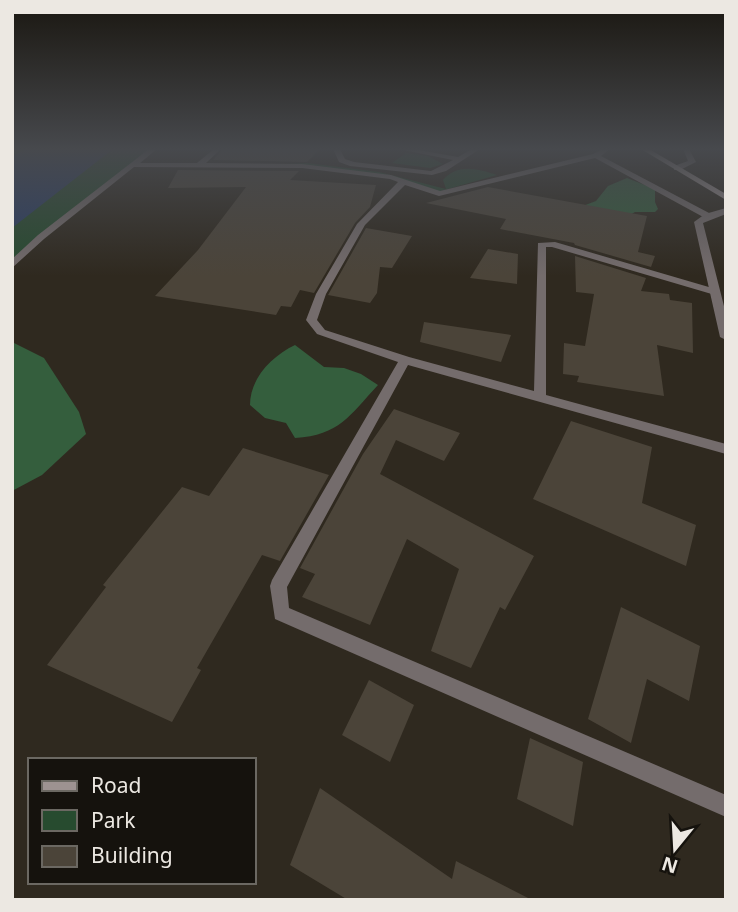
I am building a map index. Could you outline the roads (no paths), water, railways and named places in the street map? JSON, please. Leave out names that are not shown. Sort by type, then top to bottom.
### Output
[{"type":"street","points":[[12,265],[41,237],[97,192]]},
{"type":"street","points":[[393,192],[360,224],[321,294],[311,320],[321,332],[405,360],[726,449]]},
{"type":"street","points":[[432,192],[439,194],[449,192]]},
{"type":"street","points":[[662,192],[708,216]]},
{"type":"street","points":[[726,211],[698,222],[726,337]]},
{"type":"street","points":[[540,397],[541,245],[552,244],[715,292]]},
{"type":"street","points":[[405,360],[278,586],[281,613],[726,806]]},
{"type":"water","points":[[12,192],[59,192],[12,228]]}]
